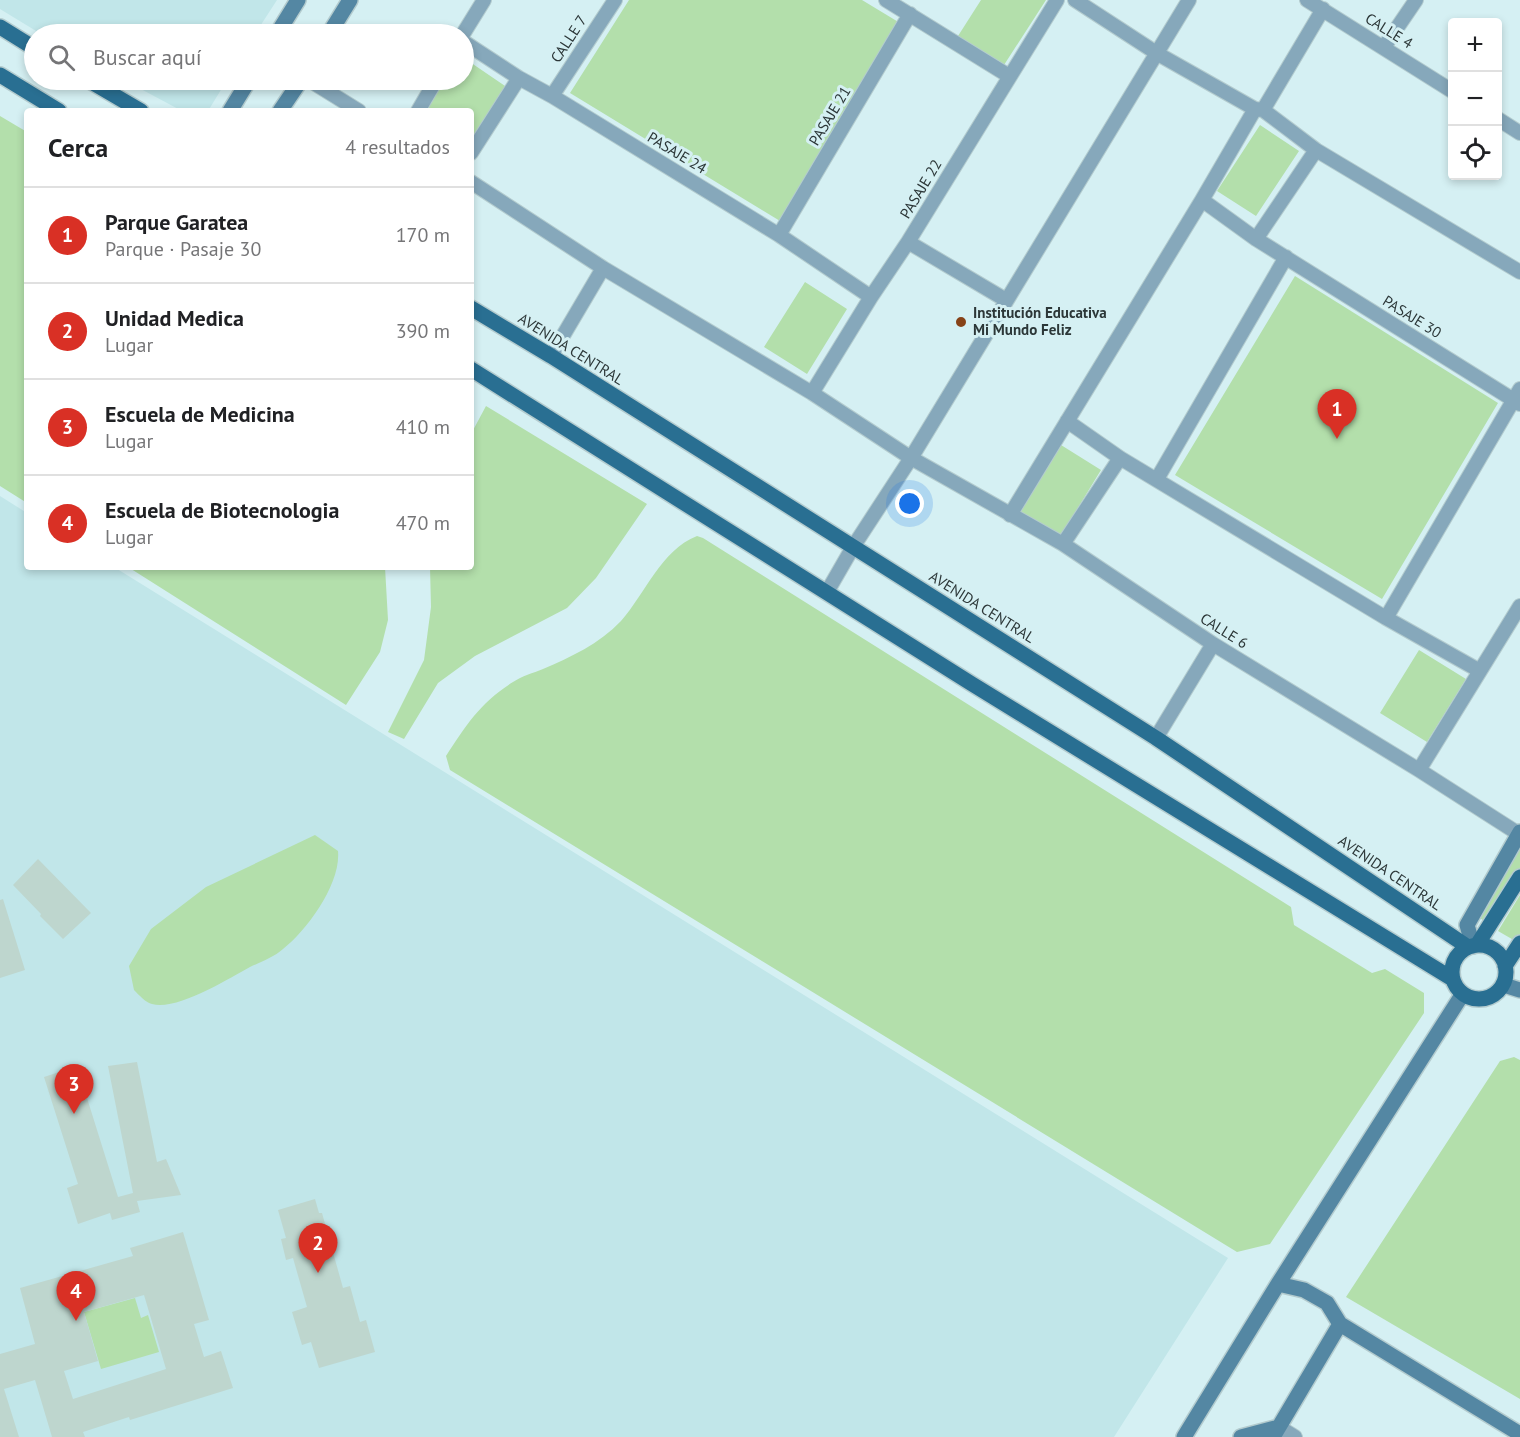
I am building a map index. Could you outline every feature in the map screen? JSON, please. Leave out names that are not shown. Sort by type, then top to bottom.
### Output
[{"type":"main road","points":[[283,24],[298,0]]},
{"type":"main road","points":[[335,24],[350,0]]},
{"type":"main road","points":[[0,27],[24,42]]},
{"type":"main road","points":[[0,75],[24,90]]},
{"type":"main road","points":[[25,90],[54,108]]},
{"type":"main road","points":[[105,90],[136,108]]},
{"type":"main road","points":[[232,108],[243,90]]},
{"type":"main road","points":[[282,108],[294,90]]},
{"type":"main road","name":"AVENIDA CENTRAL","points":[[474,310],[551,356],[1156,738],[1473,946]]},
{"type":"main road","points":[[474,371],[972,684],[1451,978]]},
{"type":"main road","points":[[1473,946],[1467,925],[1519,833]]},
{"type":"main road","points":[[1473,946],[1520,877]]},
{"type":"main road","points":[[1505,966],[1520,943]]},
{"type":"main road","points":[[1473,946],[1487,946],[1495,950],[1505,966],[1504,985],[1489,998],[1480,1000],[1470,999],[1462,994],[1455,987],[1451,978],[1454,960],[1460,952],[1473,946]]},
{"type":"main road","points":[[1504,985],[1520,990]]},
{"type":"main road","points":[[1184,1437],[1462,994]]},
{"type":"main road","points":[[1278,1284],[1304,1290],[1327,1303],[1340,1324],[1520,1434]]},
{"type":"main road","points":[[1241,1437],[1276,1432],[1340,1324]]},
{"type":"street","points":[[469,24],[484,0]]},
{"type":"street","name":"CALLE 7","points":[[552,96],[615,0]]},
{"type":"street","points":[[886,0],[1009,76]]},
{"type":"street","name":"PASAJE 22","points":[[812,393],[871,297],[909,242],[1057,0]]},
{"type":"street","points":[[1075,0],[1158,54],[1259,110],[1316,150],[1520,272]]},
{"type":"street","points":[[827,592],[1189,0]]},
{"type":"street","name":"CALLE 4","points":[[1307,0],[1448,88]]},
{"type":"street","points":[[1384,47],[1416,0]]},
{"type":"street","points":[[1010,515],[1202,200],[1323,9]]},
{"type":"street","name":"PASAJE 21","points":[[779,235],[910,14]]},
{"type":"street","name":"PASAJE 24","points":[[474,49],[779,235],[871,297]]},
{"type":"street","points":[[474,148],[519,78]]},
{"type":"street","points":[[325,90],[354,108]]},
{"type":"street","points":[[419,108],[430,90]]},
{"type":"street","points":[[1502,122],[1520,133]]},
{"type":"street","points":[[1256,239],[1316,150]]},
{"type":"street","name":"CALLE 6","points":[[474,184],[603,267],[812,393],[911,458],[1063,544],[1213,644],[1519,833]]},
{"type":"street","name":"PASAJE 30","points":[[1202,200],[1256,239],[1518,398]]},
{"type":"street","points":[[909,242],[1006,300]]},
{"type":"street","points":[[1157,479],[1286,257]]},
{"type":"street","points":[[551,356],[603,267]]},
{"type":"street","points":[[1386,618],[1518,398]]},
{"type":"street","points":[[1067,421],[1120,458],[1386,618],[1480,671]]},
{"type":"street","points":[[1063,544],[1120,458]]},
{"type":"street","points":[[1419,770],[1520,606]]},
{"type":"street","points":[[1156,738],[1213,644]]},
{"type":"street","points":[[1276,1432],[1295,1437]]},
{"type":"shaded area","points":[[0,0],[277,0],[261,24],[25,24],[0,9]]},
{"type":"shaded area","points":[[143,90],[221,90],[210,108],[176,108]]},
{"type":"shaded area","points":[[0,496],[24,511],[24,570],[119,570],[1228,1258],[1114,1437],[0,1437]]},
{"type":"green space","points":[[629,0],[862,0],[900,23],[785,224],[570,93]]},
{"type":"green space","points":[[981,0],[1046,0],[1004,65],[958,36]]},
{"type":"green space","points":[[474,65],[508,88],[474,140],[474,108],[426,108],[438,90],[474,90]]},
{"type":"green space","points":[[0,116],[24,130],[24,501],[0,486]]},
{"type":"green space","points":[[1260,125],[1299,151],[1256,216],[1217,191]]},
{"type":"green space","points":[[1295,276],[1498,403],[1382,599],[1175,475]]},
{"type":"green space","points":[[805,282],[847,309],[807,374],[764,347]]},
{"type":"green space","points":[[486,406],[647,504],[596,578],[567,608],[475,656],[438,683],[404,739],[388,732],[424,660],[431,607],[430,570],[474,570],[474,428]]},
{"type":"green space","points":[[1061,445],[1101,470],[1060,537],[1020,512]]},
{"type":"green space","points":[[697,536],[1291,907],[1294,925],[1372,973],[1385,969],[1424,993],[1424,1013],[1270,1244],[1237,1252],[450,770],[446,756],[483,706],[516,680],[574,655],[603,637],[630,610],[654,574],[673,551]]},
{"type":"green space","points":[[133,570],[385,570],[388,620],[380,652],[346,705]]},
{"type":"green space","points":[[1419,650],[1466,679],[1427,742],[1380,713]]},
{"type":"green space","points":[[315,835],[338,851],[334,878],[312,918],[283,949],[216,986],[175,1003],[162,1005],[150,1003],[134,990],[129,966],[151,929],[206,887]]},
{"type":"green space","points":[[1520,847],[1520,873],[1488,923],[1476,916]]},
{"type":"green space","points":[[1520,895],[1520,937],[1517,942],[1498,931]]},
{"type":"green space","points":[[1514,1057],[1520,1060],[1520,1399],[1346,1297],[1500,1061]]},
{"type":"green space","points":[[135,1298],[141,1318],[148,1315],[159,1352],[101,1369],[84,1312]]},
{"type":"building","points":[[38,859],[91,913],[63,939],[13,885]]},
{"type":"building","points":[[3,899],[25,970],[0,978],[0,900]]},
{"type":"building","points":[[137,1062],[157,1162],[166,1159],[181,1195],[137,1201],[140,1212],[112,1220],[110,1213],[78,1224],[67,1188],[78,1184],[44,1077],[77,1066],[118,1197],[133,1193],[108,1066]]},
{"type":"building","points":[[315,1199],[319,1213],[322,1213],[343,1288],[350,1286],[360,1322],[366,1320],[375,1352],[319,1368],[311,1342],[302,1345],[292,1312],[307,1307],[293,1258],[286,1260],[281,1239],[286,1238],[278,1210]]},
{"type":"building","points":[[183,1232],[209,1320],[194,1324],[204,1357],[221,1351],[233,1388],[83,1432],[85,1437],[52,1437],[35,1380],[4,1389],[19,1437],[0,1437],[0,1354],[35,1344],[20,1288],[133,1256],[130,1248]],"holes":[[[144,1295],[166,1369],[73,1399],[64,1371],[98,1361],[84,1312]]]},
{"type":"place","name":"Institución Educativa Mi Mundo Feliz","points":[[961,322]]},
{"type":"place","name":"Parque Garatea","points":[[1337,439]]},
{"type":"place","name":"Escuela de Medicina","points":[[74,1114]]},
{"type":"place","name":"Unidad Medica","points":[[318,1273]]},
{"type":"place","name":"Escuela de Biotecnologia","points":[[76,1321]]}]
